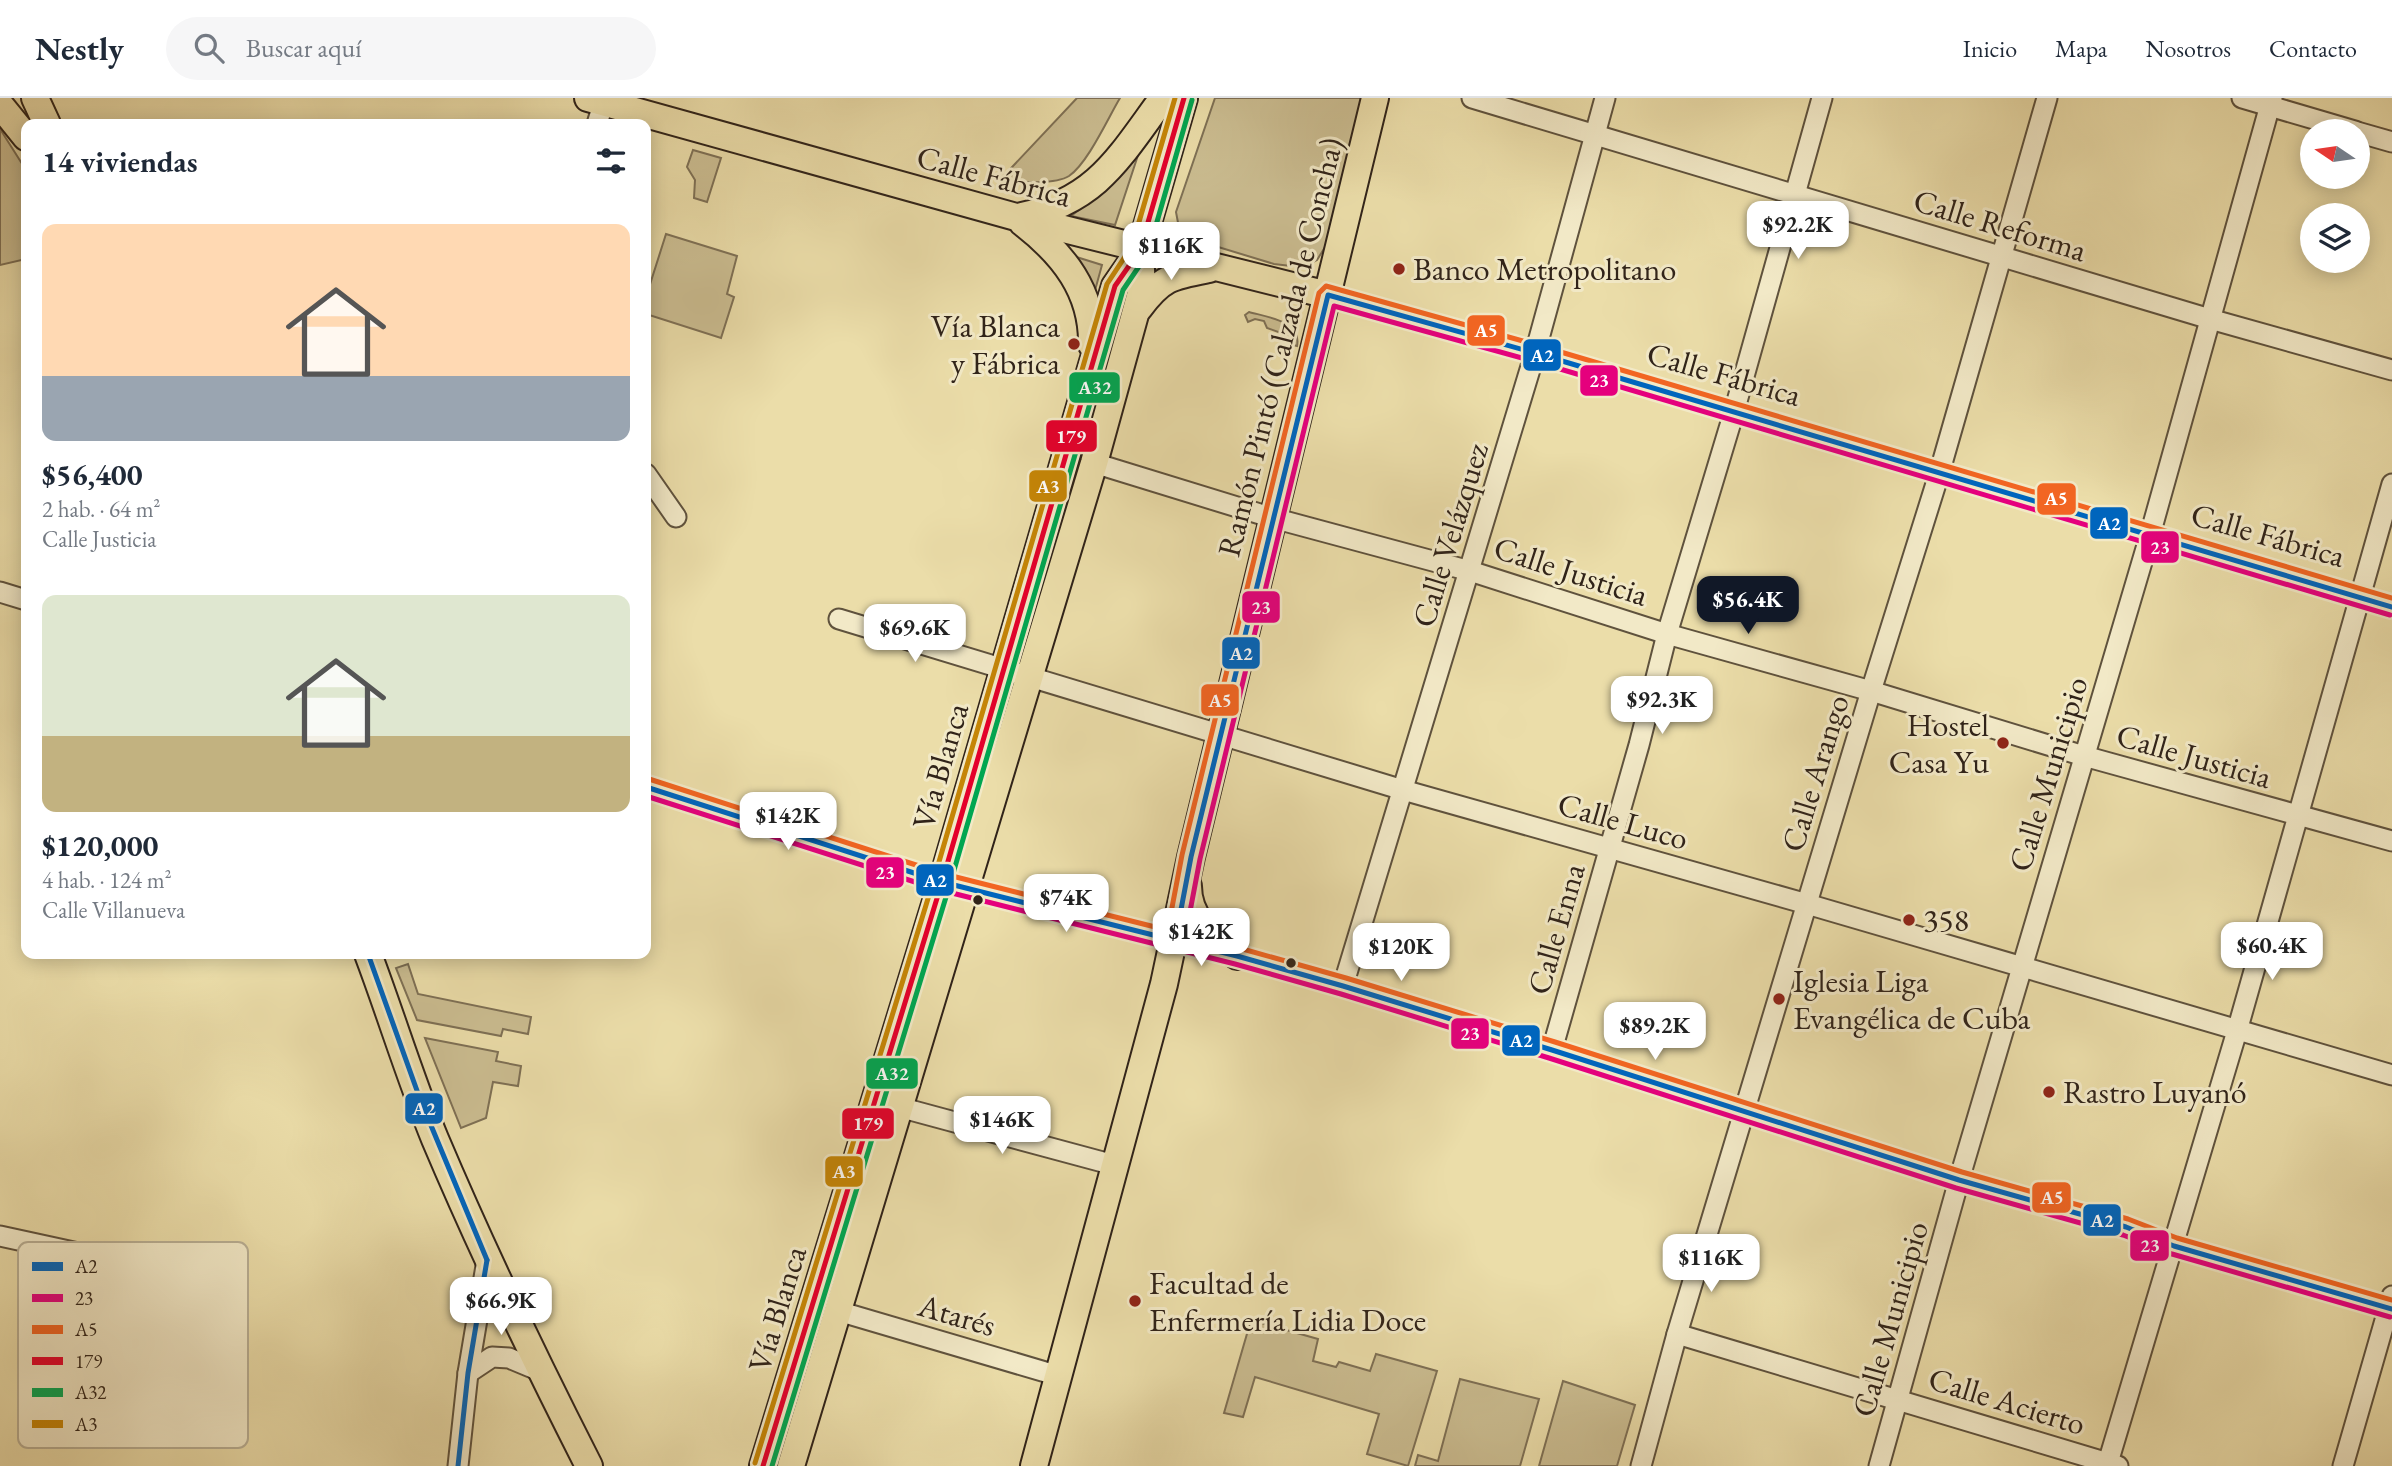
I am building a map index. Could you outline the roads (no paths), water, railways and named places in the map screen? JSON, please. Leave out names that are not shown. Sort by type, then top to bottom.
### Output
[{"type":"main road","points":[[35,98],[45,119]]},
{"type":"main road","points":[[1016,217],[1047,211],[1090,188],[1130,143],[1163,98]]},
{"type":"main road","name":"Vía Blanca","points":[[792,1466],[899,1107],[954,885],[1002,670],[1115,286],[1140,250],[1184,98]]},
{"type":"main road","name":"Ramón Pintó (Calzada de Concha)","points":[[1034,1466],[1175,941],[1189,868],[1375,98]]},
{"type":"main road","points":[[0,105],[21,130]]},
{"type":"main road","name":"Calle Fábrica","points":[[598,106],[647,119]]},
{"type":"main road","name":"Calle Fábrica","points":[[651,120],[1140,250],[1328,295]]},
{"type":"main road","points":[[1016,217],[1059,254],[1080,287],[1092,328],[1091,368]]},
{"type":"main road","name":"Vía Blanca","points":[[763,1466],[954,885],[1029,677],[1138,309],[1142,289],[1140,250]]},
{"type":"main road","points":[[1138,309],[1152,290],[1164,281],[1181,274],[1214,268]]},
{"type":"main road","points":[[1189,868],[1188,892],[1195,918],[1237,956]]},
{"type":"main road","points":[[370,959],[420,1100],[487,1260],[589,1466]]},
{"type":"street","name":"Calle Reforma","points":[[1472,98],[2210,319],[2392,370]]},
{"type":"street","name":"Calle Velázquez","points":[[1343,986],[1535,353],[1605,98]]},
{"type":"street","name":"Calle Enna","points":[[1552,1050],[1639,745],[1667,634],[1734,412],[1822,98]]},
{"type":"street","name":"Calle Arango","points":[[1641,1466],[1677,1334],[1871,691],[1940,474],[2047,98]]},
{"type":"street","points":[[2242,98],[2271,102],[2319,119]]},
{"type":"street","name":"Calle Municipio","points":[[1879,1466],[1959,1180],[2150,535],[2271,102]]},
{"type":"street","points":[[2370,136],[2392,142]]},
{"type":"street","name":"Calle Fábrica","points":[[1328,295],[1535,353],[2392,607]]},
{"type":"street","name":"Calle Justicia","points":[[1094,463],[1273,518],[1470,570],[1667,634],[1871,691],[2084,756],[2392,841]]},
{"type":"street","points":[[651,481],[676,517]]},
{"type":"street","points":[[2111,1465],[2392,484]]},
{"type":"street","points":[[0,592],[21,598]]},
{"type":"street","name":"Calle Luco","points":[[839,619],[1403,790],[1807,904],[2392,1075]]},
{"type":"street","points":[[651,789],[954,885],[1237,956],[1343,986],[1959,1180],[2126,1227],[2174,1246],[2391,1305],[2343,1466]]},
{"type":"street","points":[[899,1107],[1114,1165]]},
{"type":"street","points":[[0,1236],[29,1242]]},
{"type":"street","points":[[458,1466],[468,1373],[487,1260]]},
{"type":"street","name":"Atarés","points":[[838,1311],[1059,1376]]},
{"type":"street","name":"Calle Acierto","points":[[1677,1334],[2111,1465]]},
{"type":"street","points":[[468,1373],[492,1357],[509,1358],[540,1371]]},
{"type":"place","name":"Banco Metropolitano","points":[[1399,269]]},
{"type":"place","name":"Vía Blanca y Fábrica","points":[[1074,344]]},
{"type":"place","name":"Hostel Casa Yu","points":[[2003,743]]},
{"type":"place","name":"358","points":[[1909,920]]},
{"type":"place","name":"Iglesia Liga Evangélica de Cuba","points":[[1779,999]]},
{"type":"place","name":"Rastro Luyanó","points":[[2049,1092]]},
{"type":"place","name":"Facultad de Enfermería Lidia Doce","points":[[1135,1301]]}]
